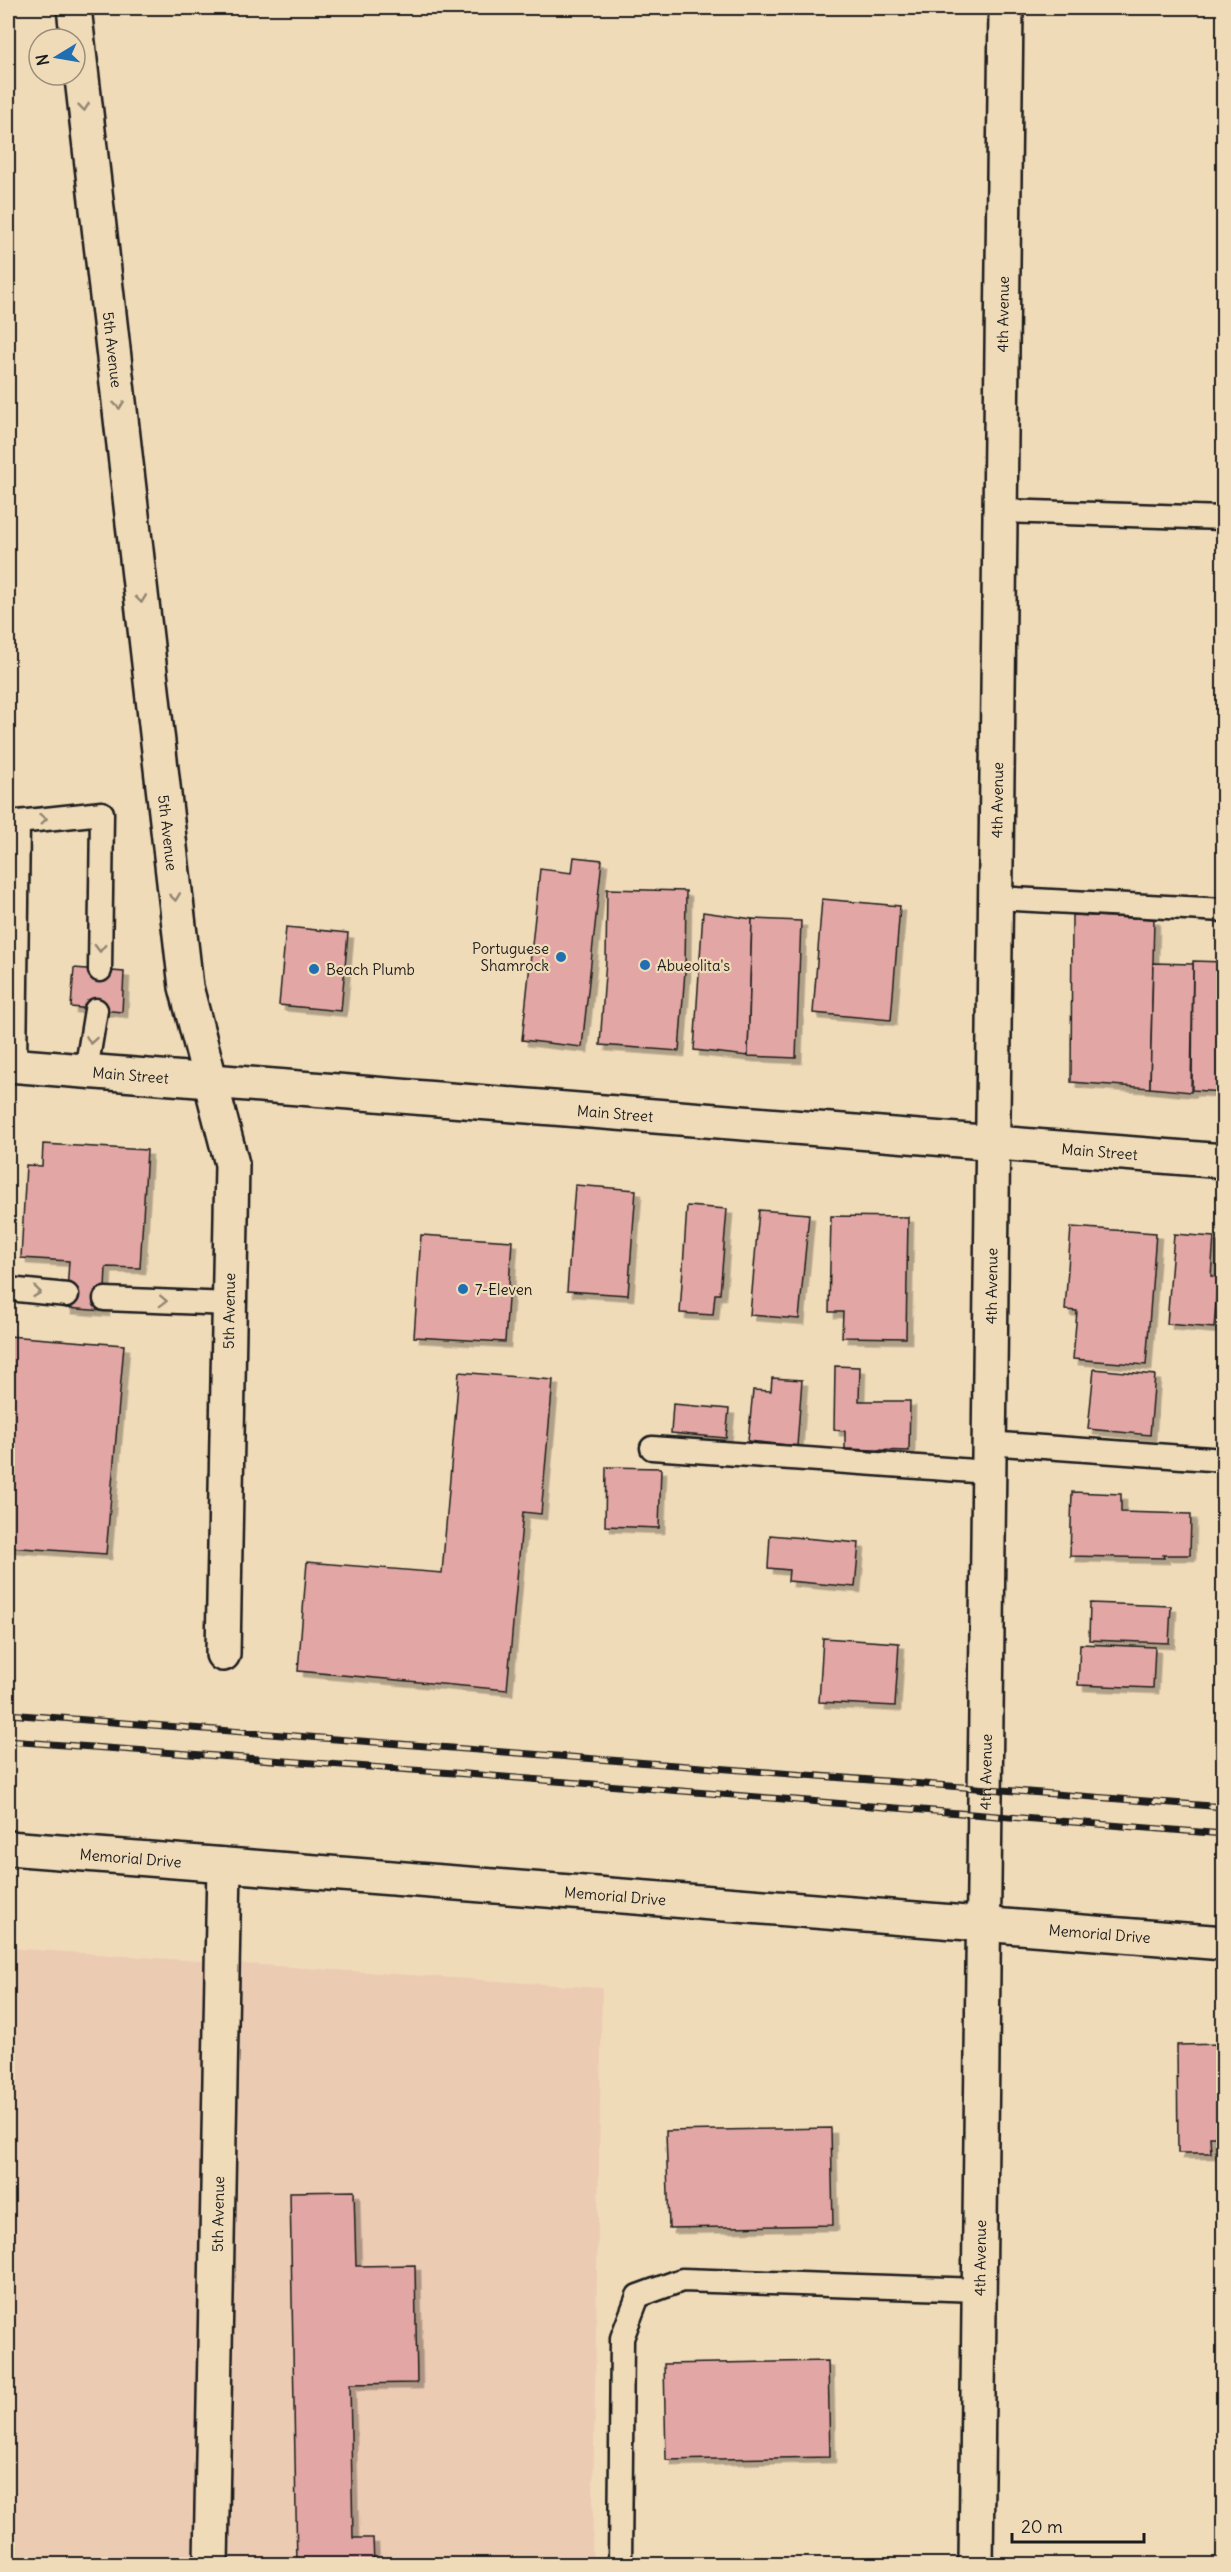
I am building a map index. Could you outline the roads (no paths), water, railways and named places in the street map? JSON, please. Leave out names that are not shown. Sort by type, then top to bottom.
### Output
[{"type":"street","name":"5th Avenue","points":[[74,8],[186,987],[232,1164],[223,1654]]},
{"type":"street","name":"4th Avenue","points":[[976,2565],[1006,8]]},
{"type":"street","name":"Main Street","points":[[11,1065],[1224,1161]]},
{"type":"street","name":"Memorial Drive","points":[[8,1848],[1224,1943]]},
{"type":"street","name":"5th Avenue","points":[[211,2565],[224,1865]]},
{"type":"lane","points":[[1000,511],[1224,518]]},
{"type":"lane","points":[[11,1065],[18,822],[102,813],[100,970]]},
{"type":"lane","points":[[995,898],[1224,910]]},
{"type":"lane","points":[[86,1071],[96,1010]]},
{"type":"lane","points":[[8,1289],[67,1295]]},
{"type":"lane","points":[[105,1299],[230,1304]]},
{"type":"lane","points":[[652,1448],[988,1457],[1224,1460]]},
{"type":"lane","points":[[620,2565],[622,2338],[638,2296],[682,2280],[979,2290]]},
{"type":"railway","points":[[8,1714],[1224,1807]]},
{"type":"railway","points":[[8,1741],[454,1773],[1224,1834]]},
{"type":"place","name":"Portuguese Shamrock","points":[[561,957]]},
{"type":"place","name":"Abueolita's","points":[[645,965]]},
{"type":"place","name":"Beach Plumb","points":[[314,969]]},
{"type":"place","name":"7-Eleven","points":[[463,1289]]}]
